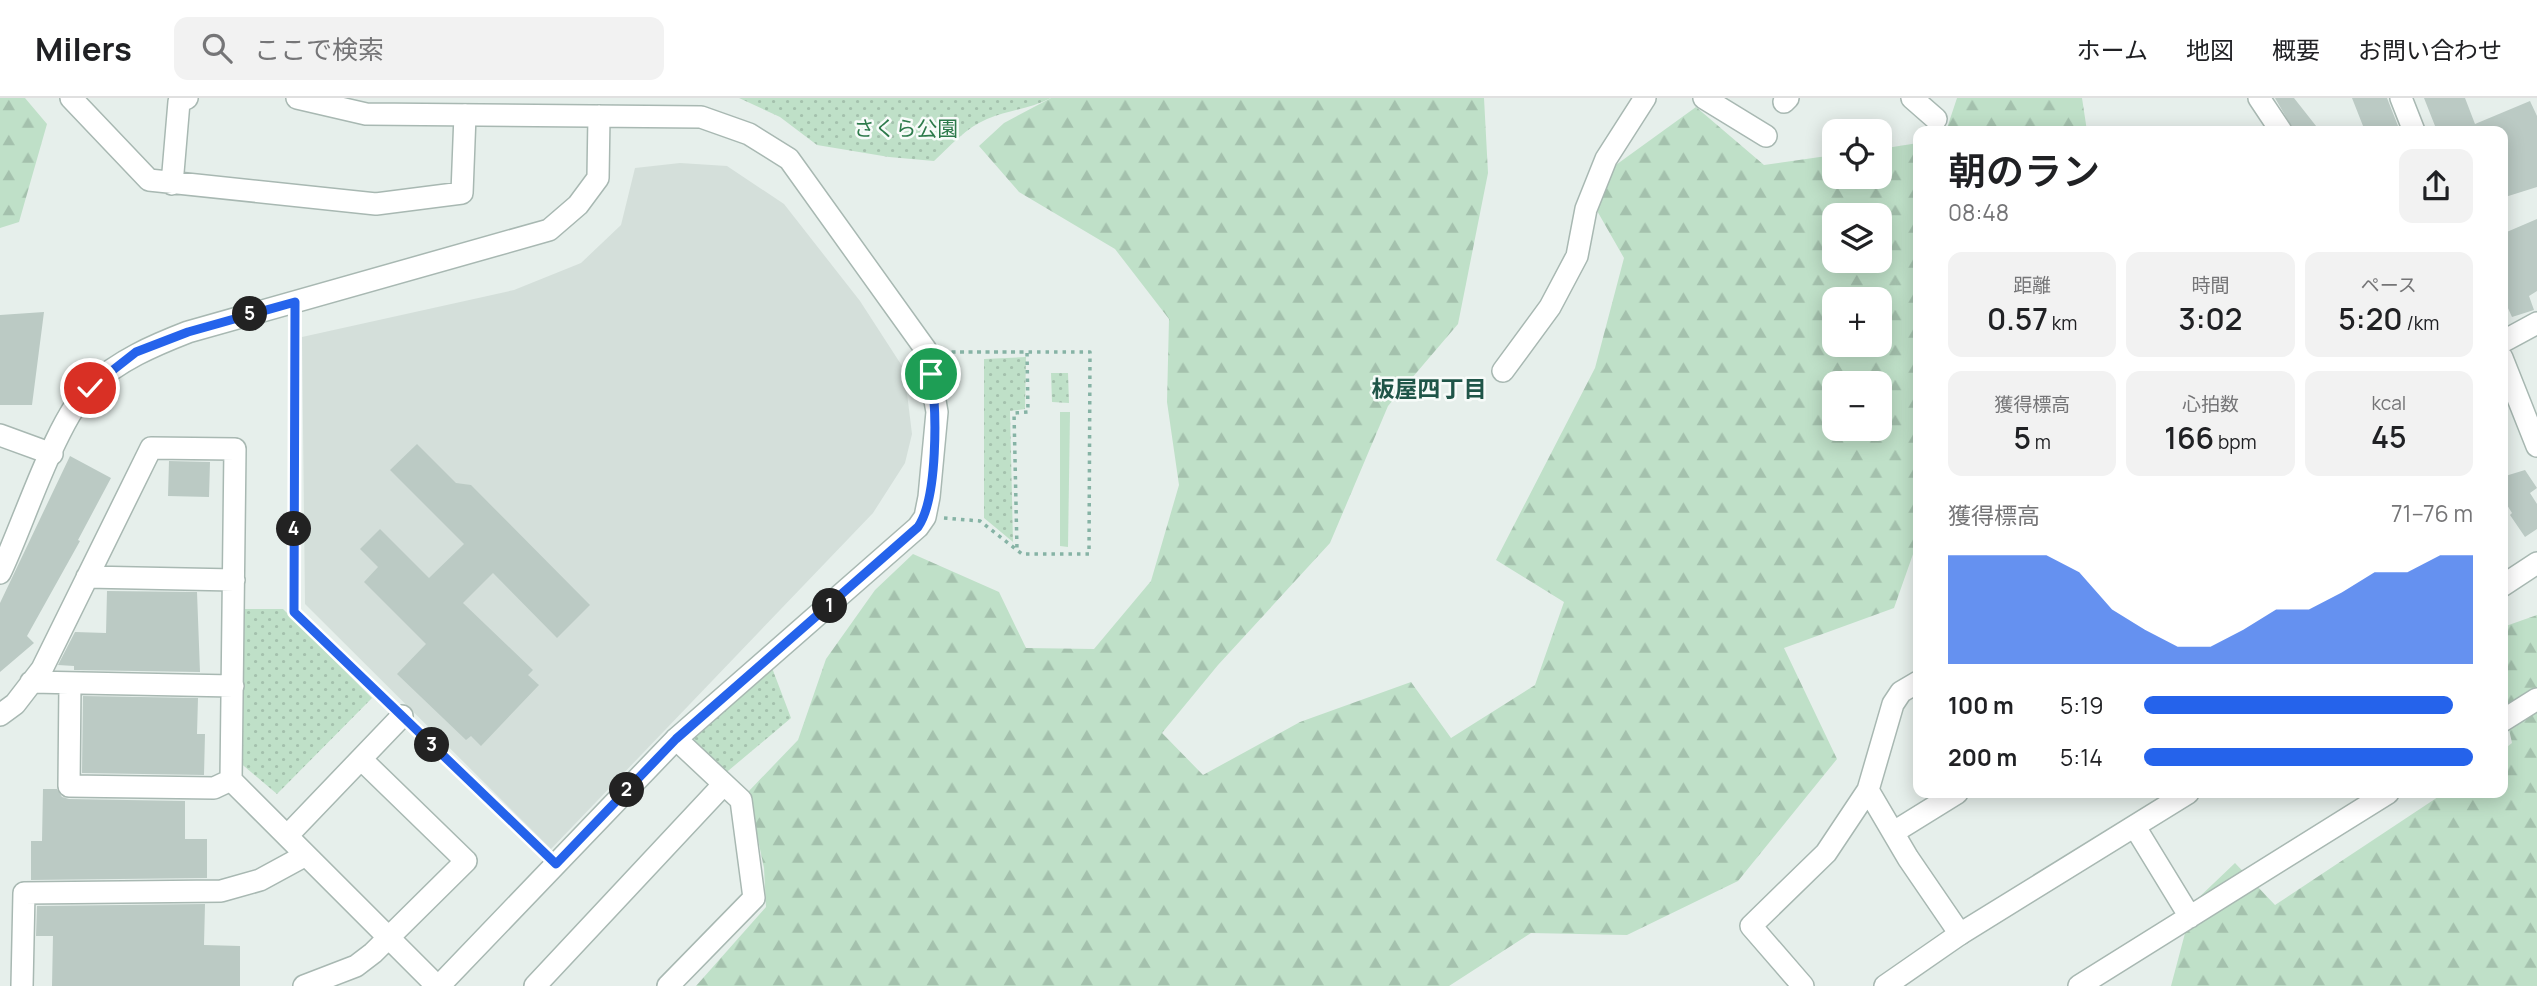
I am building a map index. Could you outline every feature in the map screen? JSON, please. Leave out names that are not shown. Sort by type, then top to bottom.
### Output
[{"type":"street","points":[[72,98],[149,180],[376,204],[462,193],[465,115]]},
{"type":"street","points":[[0,715],[15,704],[42,669],[151,448],[235,449],[232,780],[438,986],[676,739],[918,527],[925,517],[937,412],[926,350],[789,159],[750,134],[701,117],[366,114],[297,98]]},
{"type":"street","points":[[1704,98],[1766,136]]},
{"type":"street","points":[[1912,98],[1936,119]]},
{"type":"street","points":[[2259,98],[2278,126]]},
{"type":"street","points":[[2401,98],[2412,126]]},
{"type":"street","points":[[172,184],[180,99]]},
{"type":"street","points":[[1503,371],[1550,307],[1571,266],[1586,209],[1606,159],[1637,100]]},
{"type":"street","points":[[0,573],[66,422],[90,388],[136,352],[188,332],[549,230],[578,205],[597,178],[599,116]]},
{"type":"street","points":[[2508,339],[2537,323]]},
{"type":"street","points":[[2508,373],[2537,446]]},
{"type":"street","points":[[0,435],[52,454]]},
{"type":"street","points":[[2508,582],[2537,563]]},
{"type":"street","points":[[87,577],[234,580]]},
{"type":"street","points":[[31,682],[233,686]]},
{"type":"street","points":[[70,683],[69,786],[214,788],[232,780]]},
{"type":"street","points":[[1803,986],[1751,926],[1826,852],[1868,790],[1893,704],[1902,692],[1913,685]]},
{"type":"street","points":[[2508,717],[2537,699]]},
{"type":"street","points":[[287,836],[402,716]]},
{"type":"street","points":[[668,986],[754,898],[741,800],[676,739]]},
{"type":"street","points":[[304,986],[356,966],[390,939],[466,861],[361,759]]},
{"type":"street","points":[[535,986],[724,784]]},
{"type":"street","points":[[1868,790],[1960,934]]},
{"type":"street","points":[[1894,832],[1949,798]]},
{"type":"street","points":[[1885,986],[1960,934],[2180,798]]},
{"type":"street","points":[[2079,986],[2380,798]]},
{"type":"street","points":[[2135,827],[2190,916]]},
{"type":"street","points":[[22,986],[24,894],[221,891],[260,880],[306,855]]},
{"type":"path","points":[[295,302],[294,612],[556,864]]},
{"type":"path","points":[[936,352],[1090,352],[1089,554],[1022,554],[980,520],[938,518]]},
{"type":"path","points":[[1017,550],[1014,413],[1028,412],[1027,352]]},
{"type":"shaded area","points":[[680,163],[727,166],[784,204],[860,301],[904,369],[912,434],[905,463],[873,513],[551,849],[305,604],[302,337],[514,290],[581,263],[621,225],[635,168]]},
{"type":"green space","points":[[0,98],[25,98],[47,124],[19,222],[0,228]]},
{"type":"green space","name":"さくら公園","points":[[739,98],[1051,98],[979,123],[959,137],[934,161],[889,157],[817,145],[780,117]]},
{"type":"green space","points":[[1051,98],[1484,98],[1488,173],[1458,324],[1388,406],[1330,543],[1218,665],[1162,733],[1203,775],[1300,722],[1411,682],[1451,738],[1535,685],[1564,602],[1496,560],[1595,368],[1624,258],[1584,188],[1696,107],[1764,165],[1822,157],[1822,189],[1892,189],[1892,147],[1913,144],[1913,554],[1894,608],[1784,648],[1837,759],[1738,881],[1627,935],[1531,933],[1449,986],[696,986],[766,907],[764,868],[748,792],[798,740],[826,659],[875,590],[913,554],[999,592],[1026,648],[1094,649],[1151,581],[1179,485],[1167,402],[1169,319],[1115,249],[1019,192],[979,146],[1004,123]]},
{"type":"green space","points":[[1957,98],[2082,98],[2086,126],[1948,126]]},
{"type":"green space","points":[[1026,357],[1025,409],[1010,411],[1013,542],[984,518],[984,359]]},
{"type":"green space","points":[[1051,373],[1068,373],[1069,403],[1052,402]]},
{"type":"green space","points":[[1060,412],[1070,412],[1068,547],[1060,546]]},
{"type":"green space","points":[[241,609],[283,609],[372,698],[277,794],[238,761]]},
{"type":"green space","points":[[2537,615],[2537,986],[2171,986],[2193,903],[2235,863],[2275,905],[2436,798],[2508,798],[2508,746],[2512,743],[2508,725],[2508,625]]},
{"type":"green space","points":[[766,652],[791,718],[722,776],[685,738]]},
{"type":"building","points":[[2275,98],[2294,98],[2316,126],[2291,126]]},
{"type":"building","points":[[2352,98],[2387,98],[2398,126],[2363,126]]},
{"type":"building","points":[[2424,98],[2465,98],[2475,124],[2530,101],[2537,116],[2537,187],[2508,196],[2508,126],[2435,126]]},
{"type":"building","points":[[2537,219],[2537,291],[2529,296],[2534,310],[2512,317],[2508,308],[2508,231]]},
{"type":"building","points":[[44,312],[32,405],[0,405],[0,315]]},
{"type":"building","points":[[417,444],[456,483],[471,485],[590,605],[557,638],[493,573],[463,603],[533,670],[528,675],[539,685],[481,746],[471,736],[466,740],[397,674],[426,644],[364,582],[378,567],[360,549],[380,529],[429,578],[464,544],[390,470]]},
{"type":"building","points":[[70,456],[111,478],[78,540],[80,541],[27,636],[34,643],[0,672],[0,603]]},
{"type":"building","points":[[169,461],[210,462],[209,497],[168,496]]},
{"type":"building","points":[[2525,470],[2537,488],[2530,493],[2537,504],[2537,529],[2525,537],[2510,515],[2508,475]]},
{"type":"building","points":[[107,591],[197,592],[200,672],[74,670],[74,666],[58,665],[75,632],[106,633]]},
{"type":"building","points":[[83,696],[198,698],[197,734],[205,734],[204,775],[82,773]]},
{"type":"building","points":[[43,789],[57,789],[62,797],[69,799],[185,801],[185,839],[207,839],[207,878],[31,880],[31,841],[42,841]]},
{"type":"building","points":[[205,904],[204,945],[240,946],[240,986],[52,986],[53,936],[36,936],[37,906]]},
{"type":"district","name":"板屋四丁目","points":[[1429,388]]},
{"type":"route","points":[[90,388],[136,352],[188,332],[295,302],[294,612],[556,864],[676,739],[918,527],[925,517],[929,497],[937,412],[931,374]]}]
